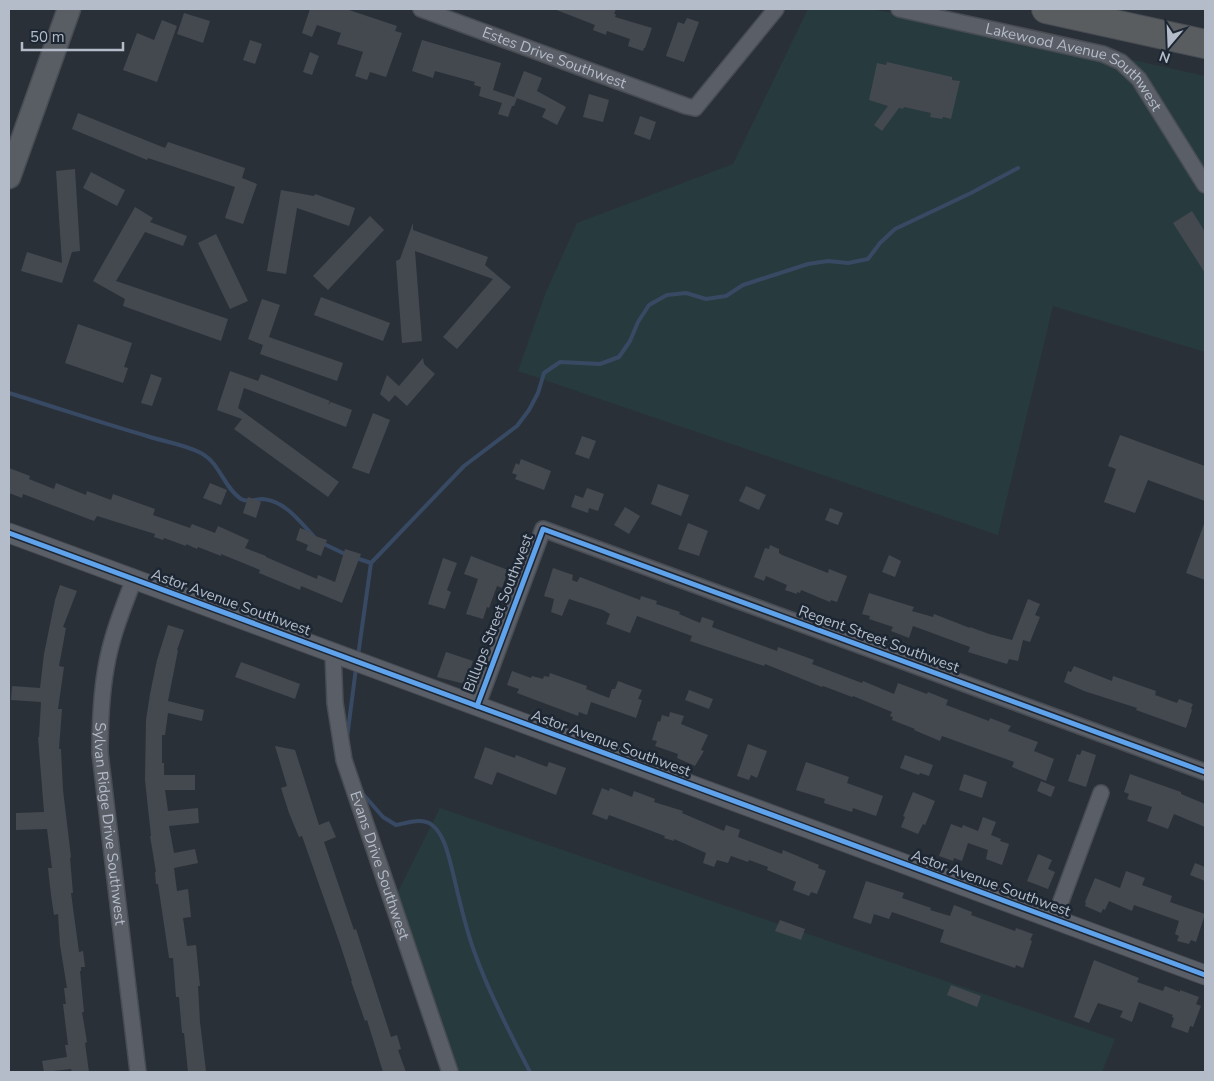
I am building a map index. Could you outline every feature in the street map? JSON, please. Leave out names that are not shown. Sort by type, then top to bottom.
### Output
[{"type":"highway","points":[[1046,9],[1205,44]]},
{"type":"main road","points":[[9,177],[69,9]]},
{"type":"street","name":"Estes Drive Southwest","points":[[421,9],[695,108],[776,9]]},
{"type":"street","name":"Lakewood Avenue Southwest","points":[[898,9],[1103,54],[1121,62],[1139,79],[1205,185]]},
{"type":"street","name":"Billups Street Southwest","points":[[477,706],[543,529]]},
{"type":"street","name":"Regent Street Southwest","points":[[543,529],[1205,772]]},
{"type":"street","name":"Astor Avenue Southwest","points":[[9,533],[1205,975]]},
{"type":"street","name":"Sylvan Ridge Drive Southwest","points":[[134,579],[116,626],[106,666],[100,709],[100,753],[138,1072]]},
{"type":"street","name":"Evans Drive Southwest","points":[[334,653],[335,703],[344,760],[450,1072]]},
{"type":"street","points":[[1054,920],[1100,792]]},
{"type":"green space","points":[[808,9],[869,9],[994,29],[1205,76],[1205,352],[1053,306],[998,535],[518,371],[546,292],[577,223],[733,164]]},
{"type":"green space","points":[[440,808],[1115,1039],[1102,1072],[452,1072],[392,904]]},
{"type":"building","points":[[310,9],[346,9],[397,26],[395,31],[402,33],[386,77],[370,72],[367,80],[355,76],[363,52],[337,44],[341,33],[317,25],[312,37],[302,33]]},
{"type":"building","points":[[554,9],[616,9],[615,17],[652,28],[643,51],[628,46],[630,39],[607,31],[606,35],[593,30],[595,25]]},
{"type":"building","points":[[184,13],[210,21],[203,43],[177,34]]},
{"type":"building","points":[[687,18],[699,22],[684,62],[666,56],[678,22],[684,24]]},
{"type":"building","points":[[162,20],[177,26],[157,82],[123,70],[137,33],[154,40]]},
{"type":"building","points":[[250,40],[262,44],[255,64],[243,60]]},
{"type":"building","points":[[422,40],[501,63],[493,90],[517,98],[508,117],[498,114],[502,103],[479,96],[481,87],[474,85],[475,82],[435,71],[433,78],[412,71]]},
{"type":"building","points":[[310,52],[319,56],[312,75],[303,72]]},
{"type":"building","points":[[887,62],[952,77],[952,80],[960,81],[951,119],[930,117],[931,113],[904,107],[903,109],[899,108],[882,131],[874,125],[888,106],[869,100],[877,63],[886,65]]},
{"type":"building","points":[[524,71],[542,78],[537,91],[566,107],[557,125],[542,117],[546,109],[514,97]]},
{"type":"building","points":[[589,94],[609,100],[603,122],[583,117]]},
{"type":"building","points":[[78,113],[165,148],[168,142],[245,168],[242,178],[257,184],[243,224],[225,218],[235,187],[148,158],[147,160],[72,129]]},
{"type":"building","points":[[640,116],[656,122],[650,140],[634,134]]},
{"type":"building","points":[[75,169],[80,251],[72,252],[62,283],[21,271],[27,252],[62,263],[56,171]]},
{"type":"building","points":[[91,172],[125,190],[117,206],[83,188]]},
{"type":"building","points":[[281,190],[314,196],[315,194],[355,208],[349,226],[297,208],[286,274],[267,271]]},
{"type":"building","points":[[135,207],[153,218],[150,222],[187,236],[183,246],[145,232],[116,281],[228,319],[221,341],[123,306],[125,299],[93,281]]},
{"type":"building","points":[[1192,211],[1205,232],[1205,273],[1173,223]]},
{"type":"building","points":[[370,216],[384,230],[328,290],[313,276]]},
{"type":"building","points":[[413,223],[413,230],[488,257],[485,265],[511,287],[457,349],[443,337],[493,279],[415,251],[422,341],[402,343],[396,261],[400,259]]},
{"type":"building","points":[[216,234],[248,301],[230,309],[198,243]]},
{"type":"building","points":[[321,297],[390,323],[383,341],[314,315]]},
{"type":"building","points":[[262,299],[280,305],[269,337],[343,363],[337,381],[260,354],[263,345],[248,339]]},
{"type":"building","points":[[78,324],[132,343],[124,367],[128,368],[123,383],[65,363]]},
{"type":"building","points":[[423,358],[424,364],[435,374],[407,406],[395,395],[389,402],[380,394],[387,375],[399,386]]},
{"type":"building","points":[[230,371],[258,381],[261,374],[330,401],[328,405],[331,402],[352,410],[346,427],[244,388],[238,408],[339,482],[328,497],[234,429],[242,419],[217,410]]},
{"type":"building","points":[[151,374],[162,378],[152,406],[141,403]]},
{"type":"building","points":[[373,413],[390,420],[369,474],[352,468]]},
{"type":"building","points":[[1120,435],[1205,466],[1205,501],[1148,480],[1135,513],[1104,502],[1116,469],[1108,466]]},
{"type":"building","points":[[582,436],[596,441],[589,459],[575,454]]},
{"type":"building","points":[[521,459],[551,471],[544,490],[515,479],[517,475],[512,473],[516,463],[519,465]]},
{"type":"building","points":[[9,468],[30,476],[29,479],[54,489],[56,483],[86,495],[87,491],[111,500],[113,494],[155,509],[153,515],[190,528],[192,524],[215,533],[218,526],[249,540],[245,548],[317,579],[318,575],[335,582],[345,549],[361,554],[342,603],[301,586],[300,590],[259,573],[260,570],[221,554],[221,556],[198,547],[197,549],[164,538],[163,540],[154,537],[155,534],[97,516],[94,521],[23,494],[22,498],[9,493]]},
{"type":"building","points":[[210,483],[227,490],[221,505],[203,498]]},
{"type":"building","points":[[658,484],[689,495],[681,516],[651,504]]},
{"type":"building","points":[[746,486],[766,495],[759,510],[739,501]]},
{"type":"building","points":[[587,488],[604,494],[598,511],[589,508],[588,513],[571,507],[575,495],[583,498]]},
{"type":"building","points":[[248,497],[261,502],[256,518],[243,513]]},
{"type":"building","points":[[625,507],[640,516],[629,534],[614,525]]},
{"type":"building","points":[[830,508],[843,513],[838,525],[825,520]]},
{"type":"building","points":[[688,523],[708,531],[699,556],[678,549]]},
{"type":"building","points":[[1205,524],[1205,580],[1186,573]]},
{"type":"building","points":[[300,528],[313,533],[312,535],[327,540],[321,556],[306,550],[308,545],[296,540]]},
{"type":"building","points":[[770,545],[779,549],[779,553],[782,555],[828,573],[829,569],[847,576],[837,602],[831,600],[830,602],[801,590],[797,594],[785,590],[787,585],[766,576],[764,581],[754,577],[765,548],[769,549]]},
{"type":"building","points":[[889,555],[901,561],[895,577],[882,572]]},
{"type":"building","points":[[471,556],[508,570],[502,588],[497,586],[483,619],[466,614],[478,579],[464,574]]},
{"type":"building","points":[[443,558],[457,563],[447,590],[451,592],[445,609],[428,604]]},
{"type":"building","points":[[553,568],[573,575],[572,580],[577,582],[580,577],[640,600],[641,596],[657,601],[656,604],[680,612],[679,614],[700,623],[702,617],[714,621],[712,627],[777,651],[778,647],[814,660],[812,664],[862,683],[863,681],[894,694],[898,683],[948,700],[946,705],[989,721],[990,718],[1011,726],[1008,731],[1038,742],[1034,751],[1054,759],[1046,781],[1012,767],[1014,762],[942,736],[940,741],[914,730],[892,720],[893,717],[890,716],[892,712],[853,696],[822,687],[765,664],[764,666],[690,641],[692,636],[637,616],[630,633],[606,624],[610,614],[603,610],[569,599],[562,616],[551,612],[554,599],[544,596]]},
{"type":"building","points":[[60,585],[77,591],[63,627],[66,628],[59,666],[64,667],[58,709],[62,709],[59,749],[61,749],[63,790],[71,857],[73,893],[71,893],[79,952],[83,951],[85,967],[81,967],[80,971],[84,1012],[82,1012],[89,1072],[72,1072],[71,1069],[44,1072],[42,1061],[67,1057],[65,1045],[68,1045],[63,1004],[66,1004],[64,988],[67,988],[60,945],[58,914],[54,915],[51,895],[48,868],[52,868],[47,829],[16,830],[16,813],[44,812],[38,737],[41,702],[11,700],[12,686],[40,688],[44,654]]},
{"type":"building","points":[[869,593],[914,607],[912,611],[933,617],[934,614],[970,628],[1012,640],[1028,599],[1040,604],[1035,615],[1040,617],[1030,642],[1023,640],[1018,661],[1009,659],[1007,664],[968,652],[970,647],[913,626],[909,638],[891,631],[893,627],[869,619],[870,616],[862,614]]},
{"type":"building","points":[[168,625],[184,630],[177,650],[168,701],[204,710],[202,721],[168,713],[165,735],[162,735],[162,763],[164,763],[164,775],[195,775],[195,790],[165,790],[168,811],[198,808],[199,823],[169,826],[174,853],[195,849],[198,863],[174,868],[177,891],[188,889],[191,917],[183,918],[187,946],[196,945],[200,986],[198,986],[200,1022],[206,1071],[188,1072],[179,997],[176,997],[173,958],[169,958],[158,884],[156,884],[145,780],[146,720],[157,660]]},
{"type":"building","points":[[446,652],[473,661],[465,684],[437,677]]},
{"type":"building","points":[[241,662],[300,684],[295,699],[235,677]]},
{"type":"building","points":[[1074,666],[1112,681],[1113,676],[1156,691],[1155,695],[1177,703],[1179,699],[1193,704],[1186,728],[1064,682],[1068,671],[1071,672]]},
{"type":"building","points":[[512,671],[531,678],[532,676],[543,679],[544,676],[549,677],[550,673],[587,686],[586,689],[609,698],[612,689],[615,689],[618,681],[642,690],[638,699],[642,700],[636,718],[591,702],[587,715],[579,712],[578,716],[517,693],[519,689],[507,685]]},
{"type":"building","points":[[689,690],[713,699],[709,709],[685,700]]},
{"type":"building","points":[[670,712],[684,716],[681,724],[708,735],[701,750],[704,751],[695,766],[677,758],[678,754],[655,746],[657,741],[652,740],[658,721],[660,722],[662,715],[669,717]]},
{"type":"building","points":[[748,744],[767,751],[757,778],[751,775],[749,780],[737,776]]},
{"type":"building","points":[[275,746],[295,750],[319,825],[329,821],[336,837],[324,842],[354,930],[356,929],[391,1037],[397,1035],[401,1049],[398,1050],[406,1072],[383,1072],[367,1020],[365,1021],[302,836],[299,837],[289,813],[281,788],[287,786]]},
{"type":"building","points":[[485,747],[515,758],[516,755],[547,767],[549,762],[566,768],[556,795],[497,772],[492,785],[474,778]]},
{"type":"building","points":[[1082,750],[1096,755],[1086,787],[1068,781],[1077,754],[1080,755]]},
{"type":"building","points":[[905,755],[933,765],[929,776],[920,773],[919,775],[900,768]]},
{"type":"building","points":[[806,762],[849,777],[847,783],[883,796],[876,816],[853,808],[852,812],[824,803],[825,799],[796,790]]},
{"type":"building","points":[[964,774],[987,782],[982,798],[959,790]]},
{"type":"building","points":[[1130,774],[1181,792],[1181,794],[1205,804],[1205,827],[1174,814],[1168,829],[1147,821],[1152,807],[1127,799],[1129,794],[1124,792]]},
{"type":"building","points":[[1041,781],[1055,787],[1051,797],[1037,791]]},
{"type":"building","points":[[602,788],[609,791],[610,788],[632,797],[634,791],[655,799],[654,802],[683,811],[682,813],[724,831],[726,825],[740,830],[738,837],[782,854],[783,850],[819,865],[818,868],[826,871],[817,894],[811,892],[809,896],[793,890],[796,882],[767,870],[768,867],[749,860],[748,862],[731,856],[728,863],[717,860],[714,867],[703,863],[706,853],[674,839],[674,841],[664,838],[665,836],[609,815],[607,820],[592,814]]},
{"type":"building","points":[[913,792],[935,801],[925,825],[923,824],[918,834],[901,827],[905,817],[903,816]]},
{"type":"building","points":[[983,817],[996,822],[991,835],[1009,844],[1002,865],[986,859],[988,850],[968,843],[962,861],[954,858],[953,861],[939,856],[951,824],[962,828],[963,825],[978,831]]},
{"type":"building","points":[[1038,854],[1052,860],[1048,869],[1055,872],[1048,889],[1027,881]]},
{"type":"building","points":[[1195,863],[1205,867],[1205,881],[1190,875]]},
{"type":"building","points":[[1126,871],[1145,878],[1142,885],[1172,896],[1170,902],[1205,914],[1196,942],[1191,940],[1189,944],[1177,941],[1179,936],[1175,934],[1179,921],[1134,905],[1132,911],[1109,901],[1105,910],[1103,909],[1101,913],[1085,906],[1095,878],[1120,888]]},
{"type":"building","points":[[866,881],[904,893],[902,898],[931,908],[930,910],[950,916],[954,905],[972,912],[971,915],[1015,931],[1016,928],[1033,934],[1023,968],[1016,965],[1015,968],[940,942],[944,930],[892,912],[889,919],[874,914],[871,924],[853,918]]},
{"type":"building","points":[[780,920],[805,929],[801,940],[775,931]]},
{"type":"building","points":[[1094,960],[1139,978],[1137,982],[1163,991],[1165,986],[1199,997],[1196,1004],[1201,1006],[1193,1027],[1190,1026],[1188,1033],[1171,1027],[1173,1015],[1139,1002],[1132,1022],[1120,1017],[1123,1011],[1098,1003],[1089,1023],[1074,1017]]},
{"type":"building","points":[[951,985],[981,996],[977,1007],[947,995]]},
{"type":"waterway","points":[[358,656],[371,563],[464,466],[517,426],[529,410],[538,393],[544,373],[560,362],[600,364],[619,357],[630,341],[638,322],[649,305],[667,295],[686,293],[706,299],[726,296],[743,285],[808,264],[828,261],[848,263],[868,259],[880,243],[895,229],[971,193],[1018,168]]},
{"type":"waterway","points":[[9,393],[195,450],[213,463],[230,489],[241,499],[249,501],[263,499],[279,504],[293,514],[316,539]]},
{"type":"waterway","points":[[322,543],[347,555]]},
{"type":"waterway","points":[[356,558],[371,563]]},
{"type":"waterway","points":[[347,738],[356,668]]},
{"type":"waterway","points":[[362,793],[383,817],[396,825],[424,821],[432,825],[440,835],[448,854],[465,922],[480,967],[500,1013],[530,1072]]},
{"type":"cycle path","points":[[477,706],[543,529],[1205,772]]},
{"type":"cycle path","points":[[9,533],[1205,975]]}]
